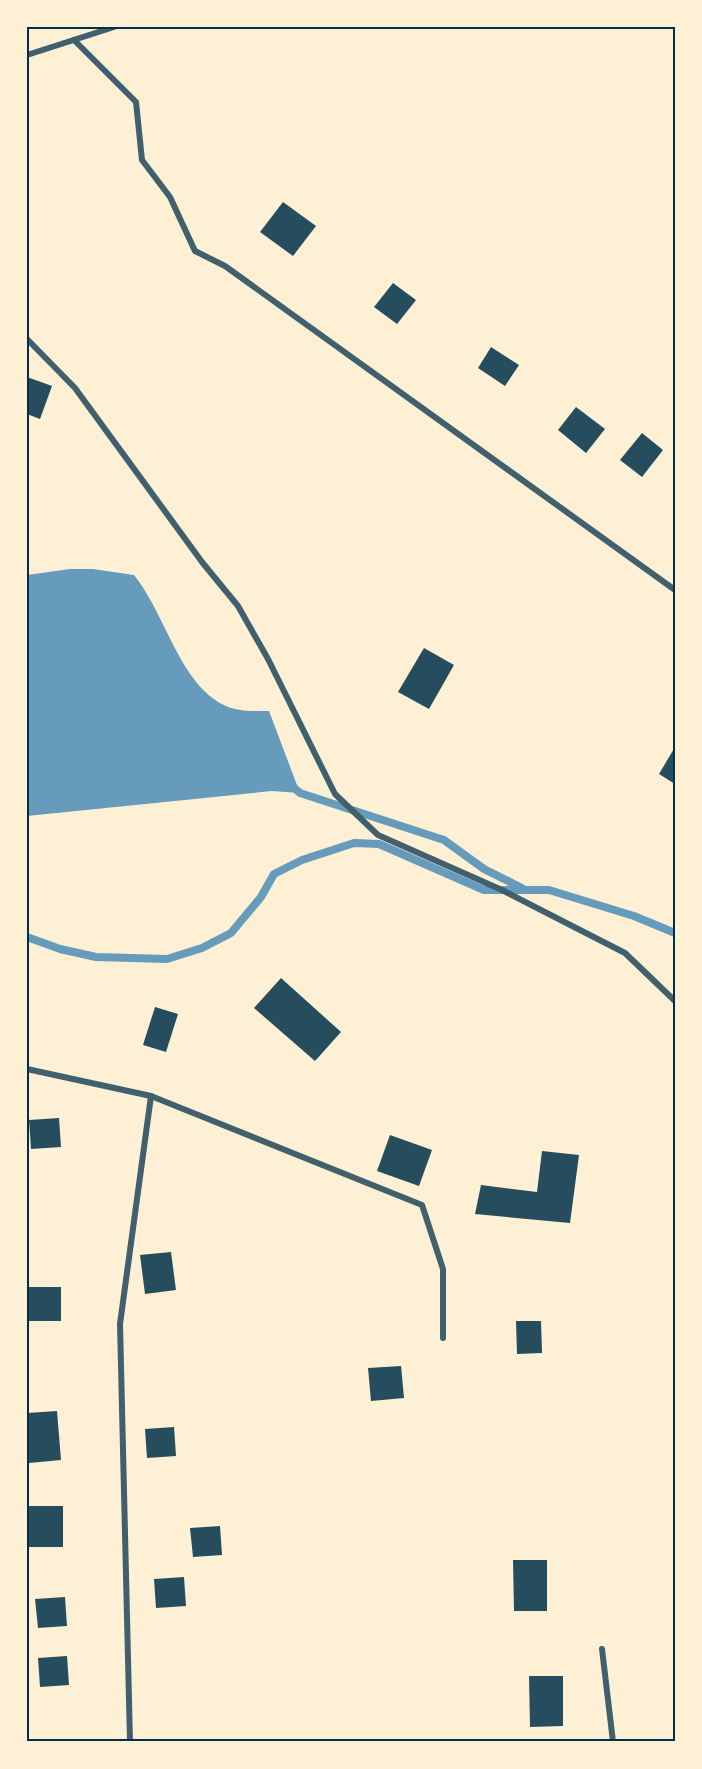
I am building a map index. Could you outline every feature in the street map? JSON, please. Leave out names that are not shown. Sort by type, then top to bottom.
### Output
[{"type":"street","points":[[27,55],[114,27]]},
{"type":"street","points":[[74,40],[136,102],[142,160],[170,197],[195,251],[225,266],[675,590]]},
{"type":"street","points":[[27,339],[75,388],[202,562],[238,606],[268,659],[335,794],[378,835],[502,890],[625,952],[675,1001]]},
{"type":"street","points":[[27,1069],[151,1096],[422,1205],[443,1269],[443,1338]]},
{"type":"street","points":[[129,1742],[120,1324],[151,1096]]},
{"type":"street","points":[[602,1649],[613,1742]]},
{"type":"water","points":[[70,569],[93,569],[134,575],[155,608],[184,665],[209,695],[235,709],[269,711],[300,793],[272,791],[27,816],[27,575]]},
{"type":"building","points":[[283,202],[316,226],[293,256],[260,232]]},
{"type":"building","points":[[393,283],[416,300],[397,324],[374,307]]},
{"type":"building","points":[[491,347],[519,365],[505,386],[478,368]]},
{"type":"building","points":[[27,377],[52,386],[40,419],[27,414]]},
{"type":"building","points":[[576,407],[605,429],[586,453],[558,430]]},
{"type":"building","points":[[642,433],[663,450],[642,477],[620,460]]},
{"type":"building","points":[[424,648],[454,665],[429,709],[398,692]]},
{"type":"building","points":[[675,747],[675,784],[659,774]]},
{"type":"building","points":[[281,978],[341,1032],[315,1061],[254,1008]]},
{"type":"building","points":[[155,1007],[178,1014],[166,1052],[143,1045]]},
{"type":"building","points":[[59,1118],[61,1147],[31,1149],[29,1120]]},
{"type":"building","points":[[390,1135],[432,1150],[419,1186],[377,1171]]},
{"type":"building","points":[[542,1151],[579,1155],[570,1223],[475,1214],[481,1185],[537,1192]]},
{"type":"building","points":[[171,1252],[176,1290],[145,1294],[140,1255]]},
{"type":"building","points":[[27,1287],[61,1287],[61,1321],[27,1321]]},
{"type":"building","points":[[516,1321],[541,1321],[542,1353],[517,1354]]},
{"type":"building","points":[[401,1366],[404,1398],[371,1401],[368,1368]]},
{"type":"building","points":[[57,1411],[61,1460],[29,1463],[27,1413]]},
{"type":"building","points":[[174,1427],[176,1456],[147,1458],[145,1429]]},
{"type":"building","points":[[29,1506],[63,1506],[63,1547],[29,1547]]},
{"type":"building","points":[[220,1526],[222,1555],[193,1557],[190,1528]]},
{"type":"building","points":[[513,1560],[547,1560],[547,1611],[514,1611]]},
{"type":"building","points":[[184,1577],[186,1606],[156,1608],[154,1579]]},
{"type":"building","points":[[65,1597],[67,1626],[38,1628],[35,1599]]},
{"type":"building","points":[[67,1656],[69,1685],[40,1687],[38,1658]]},
{"type":"building","points":[[529,1676],[563,1676],[563,1726],[530,1727]]},
{"type":"waterway","points":[[292,786],[300,793],[444,840],[484,869],[522,888]]},
{"type":"waterway","points":[[27,937],[60,949],[96,957],[167,959],[202,948],[231,933],[261,897],[274,874],[302,860],[354,843],[379,844],[484,890],[549,890],[634,916],[675,933]]}]
